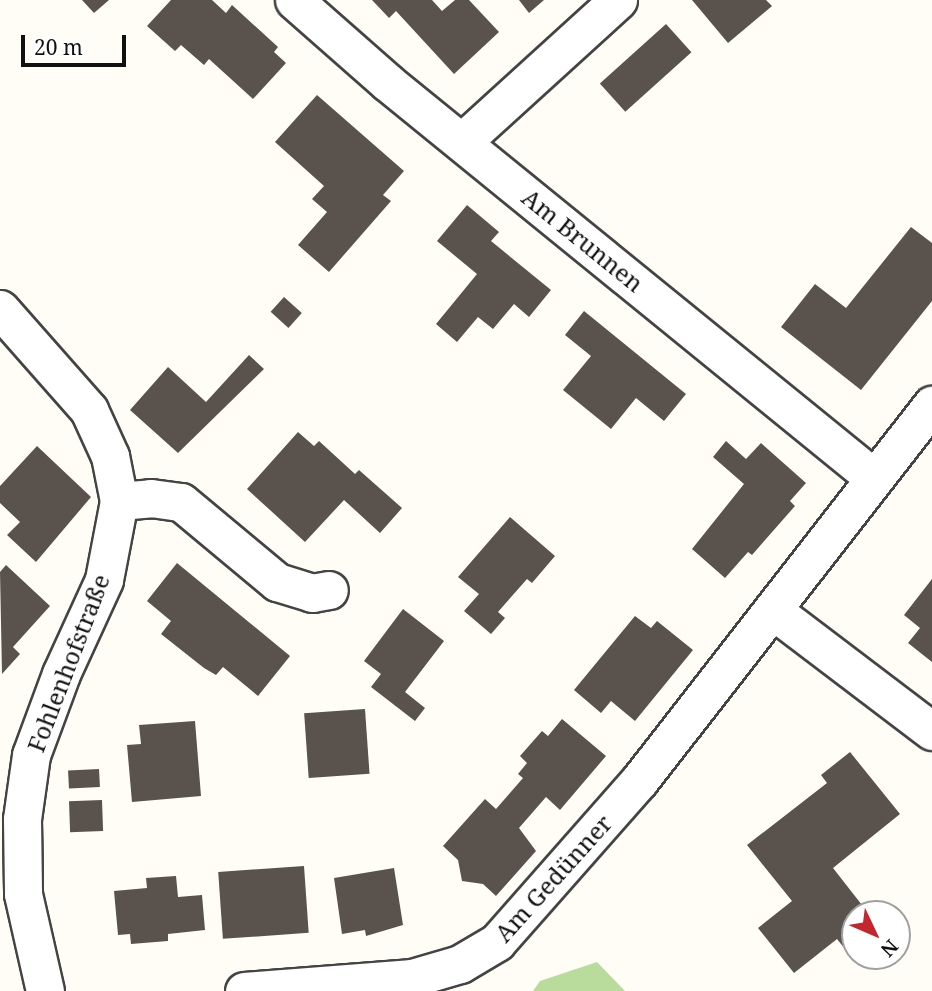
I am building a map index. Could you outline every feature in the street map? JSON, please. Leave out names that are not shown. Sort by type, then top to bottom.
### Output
[{"type":"street","name":"Am Brunnen","points":[[294,0],[874,478]]},
{"type":"street","points":[[463,142],[618,0]]},
{"type":"street","name":"Fohlenhofstraße","points":[[0,309],[89,410],[110,456],[119,501],[104,580],[61,674],[29,768],[22,819],[23,894],[45,991]]},
{"type":"street","name":"Am Gedünner","points":[[244,991],[412,978],[462,978],[549,887],[775,612],[932,405]]},
{"type":"street","points":[[119,501],[151,498],[181,502],[277,582],[312,593],[330,590]]},
{"type":"street","points":[[775,612],[932,731]]},
{"type":"green space","points":[[597,962],[625,991],[533,991],[540,981]]},
{"type":"building","points":[[82,0],[109,0],[94,13]]},
{"type":"building","points":[[171,0],[212,0],[226,13],[232,5],[278,47],[274,52],[286,63],[253,99],[209,59],[204,65],[181,45],[175,51],[147,26]]},
{"type":"building","points":[[372,0],[432,0],[442,11],[455,0],[469,0],[499,32],[454,74],[396,11],[389,18]]},
{"type":"building","points":[[519,0],[544,0],[529,13]]},
{"type":"building","points":[[692,0],[766,0],[772,6],[728,43]]},
{"type":"building","points":[[666,24],[691,52],[625,112],[600,84]]},
{"type":"building","points":[[317,95],[404,171],[383,195],[391,201],[329,272],[298,245],[327,212],[312,199],[324,186],[275,142]]},
{"type":"building","points":[[467,205],[499,232],[491,241],[551,290],[529,317],[514,304],[493,329],[478,317],[457,342],[436,324],[477,274],[437,241]]},
{"type":"building","points":[[911,227],[932,243],[932,301],[861,390],[781,327],[815,284],[846,308]]},
{"type":"building","points":[[284,297],[302,313],[288,328],[271,312]]},
{"type":"building","points":[[584,311],[686,394],[664,421],[636,398],[611,429],[563,390],[591,356],[565,335]]},
{"type":"building","points":[[249,355],[264,369],[178,453],[130,410],[168,367],[206,402]]},
{"type":"building","points":[[298,432],[314,446],[319,441],[355,474],[359,470],[402,508],[380,533],[344,500],[305,542],[247,489]]},
{"type":"building","points":[[726,441],[746,459],[761,443],[806,483],[790,501],[795,506],[752,555],[748,552],[725,578],[692,549],[744,484],[713,457]]},
{"type":"building","points":[[37,446],[91,497],[36,562],[7,535],[20,522],[0,503],[0,486]]},
{"type":"building","points":[[510,517],[555,556],[532,583],[527,579],[498,612],[505,618],[491,634],[464,611],[479,594],[458,577]]},
{"type":"building","points":[[177,563],[290,656],[258,696],[223,667],[216,675],[161,634],[171,621],[147,601]]},
{"type":"building","points":[[6,565],[50,606],[13,647],[20,654],[2,674],[0,572]]},
{"type":"building","points":[[932,579],[932,662],[908,643],[920,628],[904,615]]},
{"type":"building","points":[[403,609],[444,641],[405,692],[425,708],[415,721],[371,687],[381,674],[364,661]]},
{"type":"building","points":[[635,616],[651,628],[657,621],[693,650],[635,721],[611,701],[601,713],[574,690]]},
{"type":"building","points":[[365,709],[370,774],[309,778],[304,713]]},
{"type":"building","points":[[562,719],[606,756],[560,810],[546,797],[519,828],[536,851],[496,896],[483,884],[462,881],[458,860],[443,846],[485,799],[496,809],[523,778],[518,774],[527,763],[520,756],[542,731],[548,736]]},
{"type":"building","points":[[195,721],[201,796],[132,802],[127,745],[141,744],[139,725]]},
{"type":"building","points":[[850,752],[900,814],[833,868],[858,900],[841,900],[841,944],[837,939],[794,973],[758,928],[792,901],[747,845],[827,783],[821,775]]},
{"type":"building","points":[[99,769],[100,787],[69,789],[68,771]]},
{"type":"building","points":[[102,800],[103,831],[70,832],[69,801]]},
{"type":"building","points":[[304,866],[309,933],[223,939],[218,872]]},
{"type":"building","points":[[394,868],[403,925],[366,936],[365,930],[342,934],[334,878]]},
{"type":"building","points":[[176,876],[178,897],[202,895],[205,930],[168,934],[168,941],[131,944],[130,934],[118,935],[114,891],[147,888],[146,878]]}]
